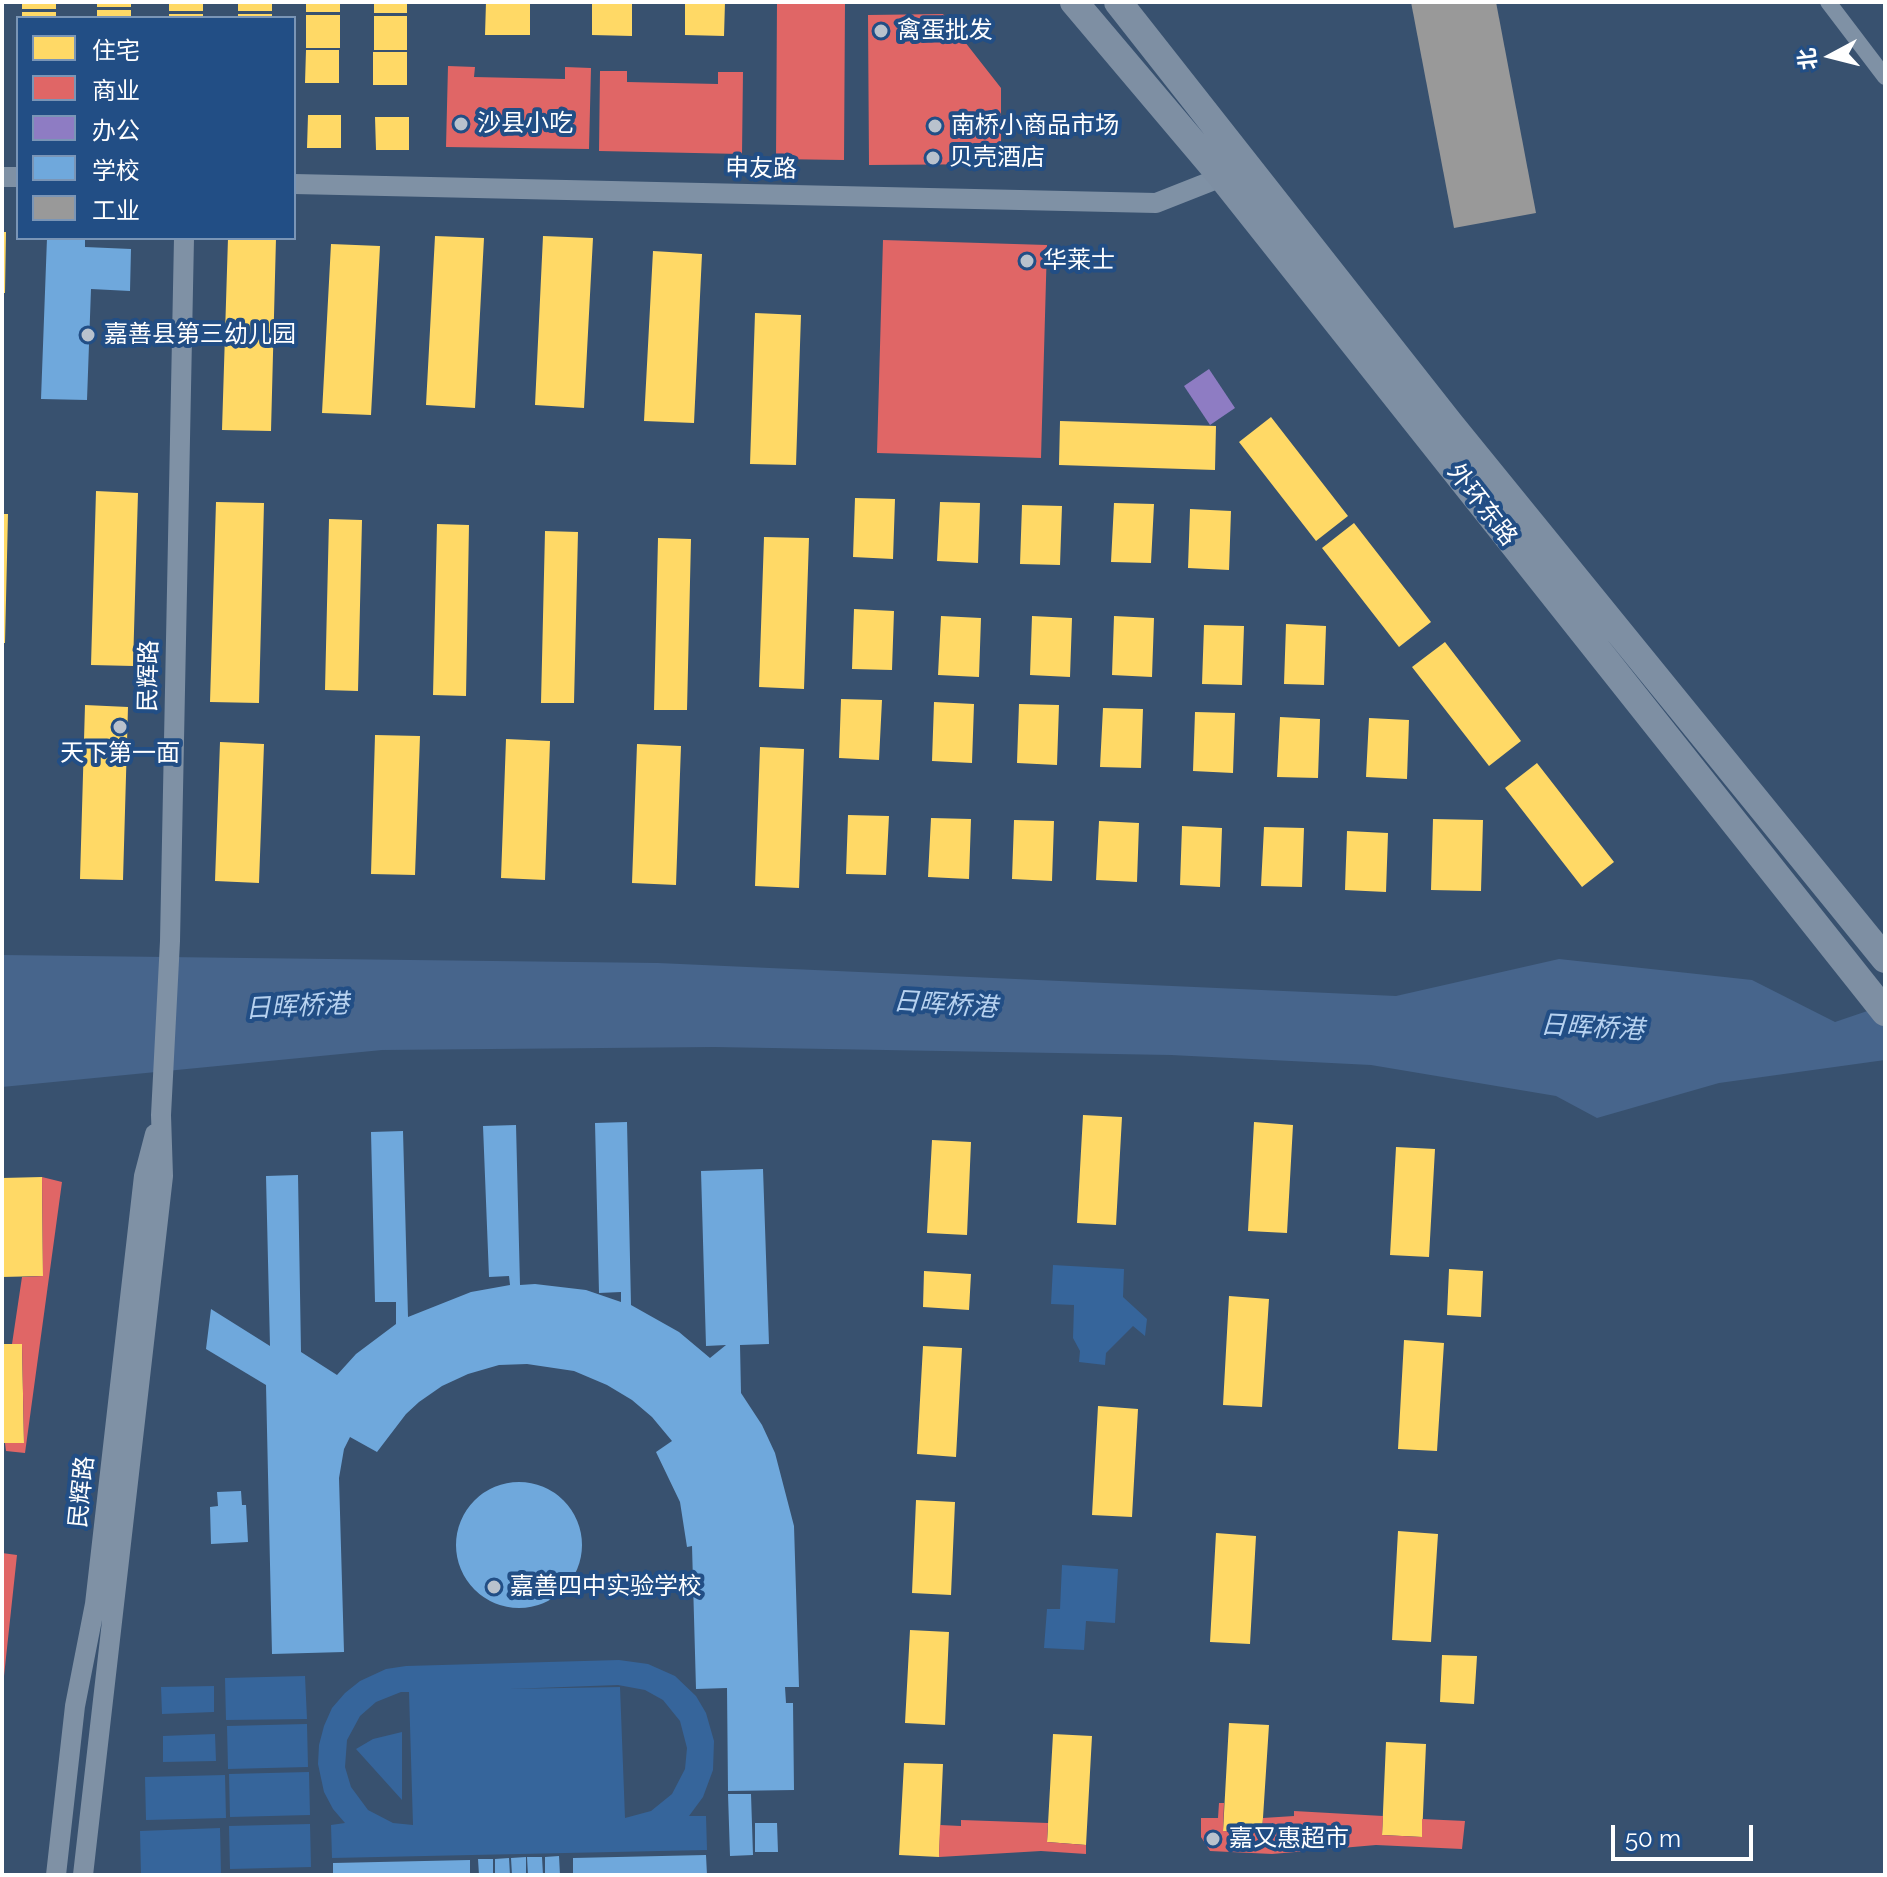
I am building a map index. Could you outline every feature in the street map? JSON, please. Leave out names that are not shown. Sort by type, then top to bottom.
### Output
[{"type":"highway","name":"外环东路","points":[[1074,2],[1222,177],[1885,1012]]},
{"type":"highway","name":"外环东路","points":[[1118,2],[1450,424],[1885,959]]},
{"type":"street","points":[[1828,2],[1885,77]]},
{"type":"street","name":"申友路","points":[[296,184],[1156,203],[1222,177]]},
{"type":"street","name":"民辉路","points":[[83,1875],[163,1176],[161,1115],[170,941],[184,240]]},
{"type":"street","name":"民辉路","points":[[56,1875],[75,1706],[95,1604],[144,1176],[161,1115]]},
{"type":"shaded area","points":[[1053,1265],[1124,1269],[1123,1297],[1147,1319],[1145,1336],[1133,1326],[1106,1353],[1105,1365],[1079,1362],[1080,1351],[1073,1338],[1074,1305],[1051,1304]]},
{"type":"shaded area","points":[[1062,1565],[1118,1569],[1115,1623],[1086,1621],[1084,1650],[1044,1648],[1047,1609],[1060,1609]]},
{"type":"shaded area","points":[[619,1660],[648,1664],[675,1676],[696,1696],[706,1713],[714,1741],[713,1770],[703,1797],[689,1816],[706,1816],[707,1850],[332,1858],[331,1825],[345,1823],[324,1792],[318,1764],[324,1726],[332,1708],[360,1681],[386,1669]],"holes":[[[618,1685],[645,1690],[663,1700],[680,1721],[687,1748],[685,1769],[672,1794],[651,1811],[625,1818],[620,1687],[509,1689]],[[409,1692],[413,1825],[393,1823],[368,1810],[351,1787],[345,1767],[347,1740],[360,1716],[376,1702]]]},
{"type":"shaded area","points":[[305,1676],[307,1719],[226,1720],[225,1678]]},
{"type":"shaded area","points":[[214,1686],[214,1712],[162,1714],[161,1687]]},
{"type":"shaded area","points":[[307,1724],[308,1767],[228,1769],[227,1726]]},
{"type":"shaded area","points":[[402,1732],[402,1800],[356,1749],[373,1739]]},
{"type":"shaded area","points":[[215,1734],[216,1761],[163,1762],[163,1736]]},
{"type":"shaded area","points":[[309,1772],[310,1815],[230,1817],[229,1774]]},
{"type":"shaded area","points":[[225,1775],[226,1818],[146,1820],[145,1777]]},
{"type":"shaded area","points":[[310,1824],[311,1867],[230,1869],[229,1826]]},
{"type":"shaded area","points":[[220,1828],[221,1873],[141,1875],[140,1831]]},
{"type":"water","name":"日晖桥港","points":[[2,955],[658,963],[1396,996],[1559,959],[1752,980],[1835,1022],[1885,1005],[1885,1060],[1719,1083],[1597,1118],[1556,1096],[1371,1065],[1171,1055],[714,1047],[382,1050],[2,1087]]},
{"type":"building: 住宅","points":[[22,2],[56,2],[56,9],[22,9]]},
{"type":"building: 住宅","points":[[97,2],[131,2],[131,7],[97,7]]},
{"type":"building: 住宅","points":[[169,2],[203,2],[203,11],[169,11]]},
{"type":"building: 住宅","points":[[238,2],[272,2],[272,11],[238,11]]},
{"type":"building: 住宅","points":[[306,2],[340,2],[340,12],[306,12]]},
{"type":"building: 住宅","points":[[374,2],[407,2],[407,13],[374,13]]},
{"type":"building: 住宅","points":[[486,2],[530,2],[530,35],[485,35]]},
{"type":"building: 住宅","points":[[592,2],[632,2],[632,36],[592,35]]},
{"type":"building: 住宅","points":[[685,2],[725,2],[724,36],[685,35]]},
{"type":"building: 住宅","points":[[97,10],[131,10],[131,16],[97,16]]},
{"type":"building: 住宅","points":[[22,12],[56,12],[56,16],[22,16]]},
{"type":"building: 住宅","points":[[169,14],[203,14],[203,16]]},
{"type":"building: 住宅","points":[[238,14],[272,14],[272,16]]},
{"type":"building: 住宅","points":[[306,15],[340,15],[340,48],[306,48]]},
{"type":"building: 住宅","points":[[374,16],[407,16],[407,50],[374,50]]},
{"type":"building: 住宅","points":[[306,50],[339,50],[339,83],[305,83]]},
{"type":"building: 住宅","points":[[373,52],[407,52],[407,85],[373,85]]},
{"type":"building: 住宅","points":[[308,115],[341,115],[341,148],[307,148]]},
{"type":"building: 住宅","points":[[375,117],[409,117],[409,150],[376,150]]},
{"type":"building: 住宅","points":[[2,232],[6,232],[5,293],[2,293]]},
{"type":"building: 住宅","points":[[435,236],[484,238],[475,408],[426,405]]},
{"type":"building: 住宅","points":[[543,236],[593,238],[584,408],[535,405]]},
{"type":"building: 住宅","points":[[228,240],[276,240],[271,431],[222,430]]},
{"type":"building: 住宅","points":[[331,244],[380,246],[371,415],[322,413]]},
{"type":"building: 住宅","points":[[653,251],[702,254],[694,423],[644,421]]},
{"type":"building: 住宅","points":[[755,313],[801,315],[796,465],[750,464]]},
{"type":"building: 住宅","points":[[1271,417],[1348,516],[1316,541],[1239,442]]},
{"type":"building: 住宅","points":[[1060,421],[1216,426],[1215,470],[1059,465]]},
{"type":"building: 住宅","points":[[96,491],[138,493],[133,666],[91,665]]},
{"type":"building: 住宅","points":[[855,498],[895,499],[893,559],[853,557]]},
{"type":"building: 住宅","points":[[216,502],[264,503],[259,703],[210,702]]},
{"type":"building: 住宅","points":[[940,502],[980,503],[978,563],[937,561]]},
{"type":"building: 住宅","points":[[1114,503],[1154,504],[1151,563],[1111,562]]},
{"type":"building: 住宅","points":[[1022,505],[1062,506],[1060,565],[1020,564]]},
{"type":"building: 住宅","points":[[1190,509],[1231,511],[1229,570],[1188,568]]},
{"type":"building: 住宅","points":[[2,514],[8,514],[5,643],[2,643]]},
{"type":"building: 住宅","points":[[329,519],[362,520],[358,691],[325,690]]},
{"type":"building: 住宅","points":[[1354,523],[1431,622],[1399,647],[1322,548]]},
{"type":"building: 住宅","points":[[437,524],[469,525],[466,696],[433,695]]},
{"type":"building: 住宅","points":[[545,531],[578,532],[574,703],[541,703]]},
{"type":"building: 住宅","points":[[764,537],[809,538],[804,689],[759,687]]},
{"type":"building: 住宅","points":[[658,538],[691,539],[687,710],[654,710]]},
{"type":"building: 住宅","points":[[854,609],[894,611],[892,670],[852,669]]},
{"type":"building: 住宅","points":[[941,616],[981,618],[979,677],[938,675]]},
{"type":"building: 住宅","points":[[1032,616],[1072,618],[1070,677],[1030,675]]},
{"type":"building: 住宅","points":[[1114,616],[1154,618],[1152,677],[1112,675]]},
{"type":"building: 住宅","points":[[1286,624],[1326,626],[1324,685],[1284,684]]},
{"type":"building: 住宅","points":[[1204,625],[1244,626],[1242,685],[1202,684]]},
{"type":"building: 住宅","points":[[1445,642],[1521,741],[1489,766],[1412,667]]},
{"type":"building: 住宅","points":[[841,699],[882,700],[879,760],[839,758]]},
{"type":"building: 住宅","points":[[934,702],[974,704],[972,763],[932,761]]},
{"type":"building: 住宅","points":[[1019,704],[1059,705],[1057,765],[1017,763]]},
{"type":"building: 住宅","points":[[85,705],[128,707],[123,880],[80,879]]},
{"type":"building: 住宅","points":[[1103,708],[1143,709],[1141,768],[1100,767]]},
{"type":"building: 住宅","points":[[1195,712],[1235,713],[1233,773],[1193,771]]},
{"type":"building: 住宅","points":[[1280,717],[1320,719],[1318,778],[1277,777]]},
{"type":"building: 住宅","points":[[1369,718],[1409,720],[1407,779],[1366,777]]},
{"type":"building: 住宅","points":[[375,735],[420,736],[415,875],[371,874]]},
{"type":"building: 住宅","points":[[506,739],[550,741],[545,880],[501,878]]},
{"type":"building: 住宅","points":[[220,742],[264,744],[259,883],[215,881]]},
{"type":"building: 住宅","points":[[637,744],[681,746],[676,885],[632,883]]},
{"type":"building: 住宅","points":[[760,747],[804,749],[799,888],[755,886]]},
{"type":"building: 住宅","points":[[1537,763],[1614,862],[1582,887],[1505,788]]},
{"type":"building: 住宅","points":[[848,815],[889,816],[886,875],[846,874]]},
{"type":"building: 住宅","points":[[931,818],[971,819],[969,879],[928,877]]},
{"type":"building: 住宅","points":[[1433,819],[1483,820],[1481,891],[1431,890]]},
{"type":"building: 住宅","points":[[1014,820],[1054,821],[1052,881],[1012,879]]},
{"type":"building: 住宅","points":[[1099,821],[1139,823],[1137,882],[1096,880]]},
{"type":"building: 住宅","points":[[1182,826],[1222,828],[1220,887],[1180,885]]},
{"type":"building: 住宅","points":[[1264,827],[1304,828],[1302,887],[1261,886]]},
{"type":"building: 住宅","points":[[1347,831],[1388,833],[1386,892],[1345,890]]},
{"type":"building: 住宅","points":[[1083,1115],[1122,1117],[1116,1225],[1077,1223]]},
{"type":"building: 住宅","points":[[1254,1122],[1293,1125],[1287,1233],[1248,1231]]},
{"type":"building: 住宅","points":[[932,1140],[971,1142],[967,1235],[927,1233]]},
{"type":"building: 住宅","points":[[1396,1147],[1435,1149],[1429,1257],[1390,1255]]},
{"type":"building: 住宅","points":[[42,1177],[43,1276],[2,1277],[2,1178]]},
{"type":"building: 住宅","points":[[1449,1269],[1483,1271],[1481,1317],[1447,1315]]},
{"type":"building: 住宅","points":[[924,1271],[971,1274],[969,1310],[923,1307]]},
{"type":"building: 住宅","points":[[1229,1296],[1269,1299],[1262,1407],[1223,1405]]},
{"type":"building: 住宅","points":[[1404,1340],[1444,1343],[1437,1451],[1398,1449]]},
{"type":"building: 住宅","points":[[2,1344],[22,1344],[24,1443],[2,1443]]},
{"type":"building: 住宅","points":[[923,1346],[962,1348],[956,1457],[917,1454]]},
{"type":"building: 住宅","points":[[1098,1406],[1138,1409],[1132,1517],[1092,1515]]},
{"type":"building: 住宅","points":[[916,1500],[955,1502],[951,1595],[912,1593]]},
{"type":"building: 住宅","points":[[1398,1531],[1438,1534],[1431,1642],[1392,1640]]},
{"type":"building: 住宅","points":[[1216,1533],[1256,1536],[1250,1644],[1210,1642]]},
{"type":"building: 住宅","points":[[910,1630],[949,1632],[945,1725],[905,1723]]},
{"type":"building: 住宅","points":[[1442,1655],[1477,1656],[1474,1704],[1440,1702]]},
{"type":"building: 住宅","points":[[1229,1723],[1269,1725],[1262,1833],[1223,1831]]},
{"type":"building: 住宅","points":[[1053,1734],[1092,1736],[1086,1845],[1047,1842]]},
{"type":"building: 住宅","points":[[1386,1742],[1426,1744],[1422,1837],[1382,1835]]},
{"type":"building: 住宅","points":[[904,1763],[943,1764],[939,1857],[899,1855]]},
{"type":"building: 商业","points":[[777,2],[845,2],[844,160],[776,159]]},
{"type":"building: 商业","name":"南桥小商品市场","points":[[943,14],[1001,88],[1001,164],[869,165],[868,15]]},
{"type":"building: 商业","points":[[448,66],[475,67],[474,77],[565,79],[565,67],[591,68],[589,149],[446,147]]},
{"type":"building: 商业","points":[[600,71],[627,71],[627,82],[718,84],[718,72],[743,72],[742,154],[599,151]]},
{"type":"building: 商业","points":[[883,240],[1047,245],[1041,458],[877,453]]},
{"type":"building: 商业","points":[[42,1177],[62,1182],[25,1453],[6,1451],[5,1443],[24,1443],[22,1344],[12,1344],[22,1277],[43,1276]]},
{"type":"building: 商业","points":[[2,1553],[17,1555],[4,1676],[2,1676]]},
{"type":"building: 商业","points":[[1219,1803],[1224,1803],[1223,1831],[1262,1833],[1263,1818],[1294,1816],[1294,1811],[1383,1816],[1382,1835],[1422,1837],[1422,1819],[1465,1821],[1462,1849],[1376,1845],[1272,1854],[1210,1851],[1201,1837],[1201,1818],[1218,1818]]},
{"type":"building: 商业","points":[[961,1820],[1048,1823],[1047,1842],[1086,1845],[1086,1854],[1041,1851],[939,1857],[940,1825],[961,1826]]},
{"type":"building: 办公","points":[[1209,369],[1235,408],[1210,425],[1184,386]]},
{"type":"building: 学校","points":[[47,240],[85,240],[85,247],[131,249],[130,291],[91,289],[87,400],[41,399]]},
{"type":"building: 学校","points":[[627,1122],[631,1305],[679,1332],[710,1358],[726,1345],[706,1346],[701,1171],[763,1169],[769,1344],[740,1345],[741,1393],[762,1425],[775,1453],[794,1526],[799,1687],[785,1687],[786,1703],[793,1703],[794,1790],[728,1791],[727,1688],[696,1689],[692,1546],[687,1547],[680,1502],[656,1452],[672,1441],[652,1417],[632,1400],[574,1371],[527,1364],[499,1365],[468,1374],[442,1386],[419,1402],[377,1452],[350,1437],[344,1449],[339,1478],[344,1652],[272,1654],[266,1385],[206,1349],[211,1309],[270,1346],[266,1176],[298,1175],[301,1352],[337,1375],[356,1354],[396,1324],[396,1302],[375,1302],[371,1132],[403,1131],[408,1317],[471,1292],[510,1285],[509,1276],[489,1277],[483,1126],[516,1125],[520,1285],[586,1290],[621,1302],[621,1292],[599,1293],[595,1123]]},
{"type":"building: 学校","points":[[519,1482],[543,1487],[564,1500],[577,1521],[582,1545],[577,1569],[564,1590],[543,1603],[519,1608],[495,1603],[474,1590],[461,1569],[456,1545],[461,1521],[474,1500],[495,1487]]},
{"type":"building: 学校","points":[[241,1491],[242,1505],[246,1505],[248,1542],[211,1544],[210,1507],[218,1506],[217,1492]]},
{"type":"building: 学校","points":[[728,1794],[751,1794],[753,1855],[730,1856]]},
{"type":"building: 学校","points":[[755,1823],[777,1823],[778,1852],[755,1852]]},
{"type":"building: 学校","points":[[706,1855],[707,1875],[573,1875],[573,1858]]},
{"type":"building: 学校","points":[[559,1856],[560,1875],[545,1875],[545,1857]]},
{"type":"building: 学校","points":[[526,1857],[526,1875],[512,1875],[511,1858]]},
{"type":"building: 学校","points":[[527,1857],[542,1857],[543,1875],[528,1875]]},
{"type":"building: 学校","points":[[509,1858],[510,1875],[495,1875],[495,1859]]},
{"type":"building: 学校","points":[[478,1859],[493,1859],[493,1875],[479,1875]]},
{"type":"building: 学校","points":[[470,1860],[470,1875],[333,1875],[333,1863]]},
{"type":"building: 工业","points":[[1411,2],[1496,2],[1536,213],[1454,228]]},
{"type":"place","name":"禽蛋批发","points":[[881,31]]},
{"type":"place","name":"沙县小吃","points":[[461,124]]},
{"type":"place","name":"南桥小商品市场","points":[[935,126]]},
{"type":"place","name":"贝壳酒店","points":[[933,158]]},
{"type":"place","name":"华莱士","points":[[1027,261]]},
{"type":"place","name":"嘉善县第三幼儿园","points":[[88,335]]},
{"type":"place","name":"天下第一面","points":[[120,727]]},
{"type":"place","name":"嘉善四中实验学校","points":[[494,1587]]},
{"type":"place","name":"嘉又惠超市","points":[[1213,1839]]}]
